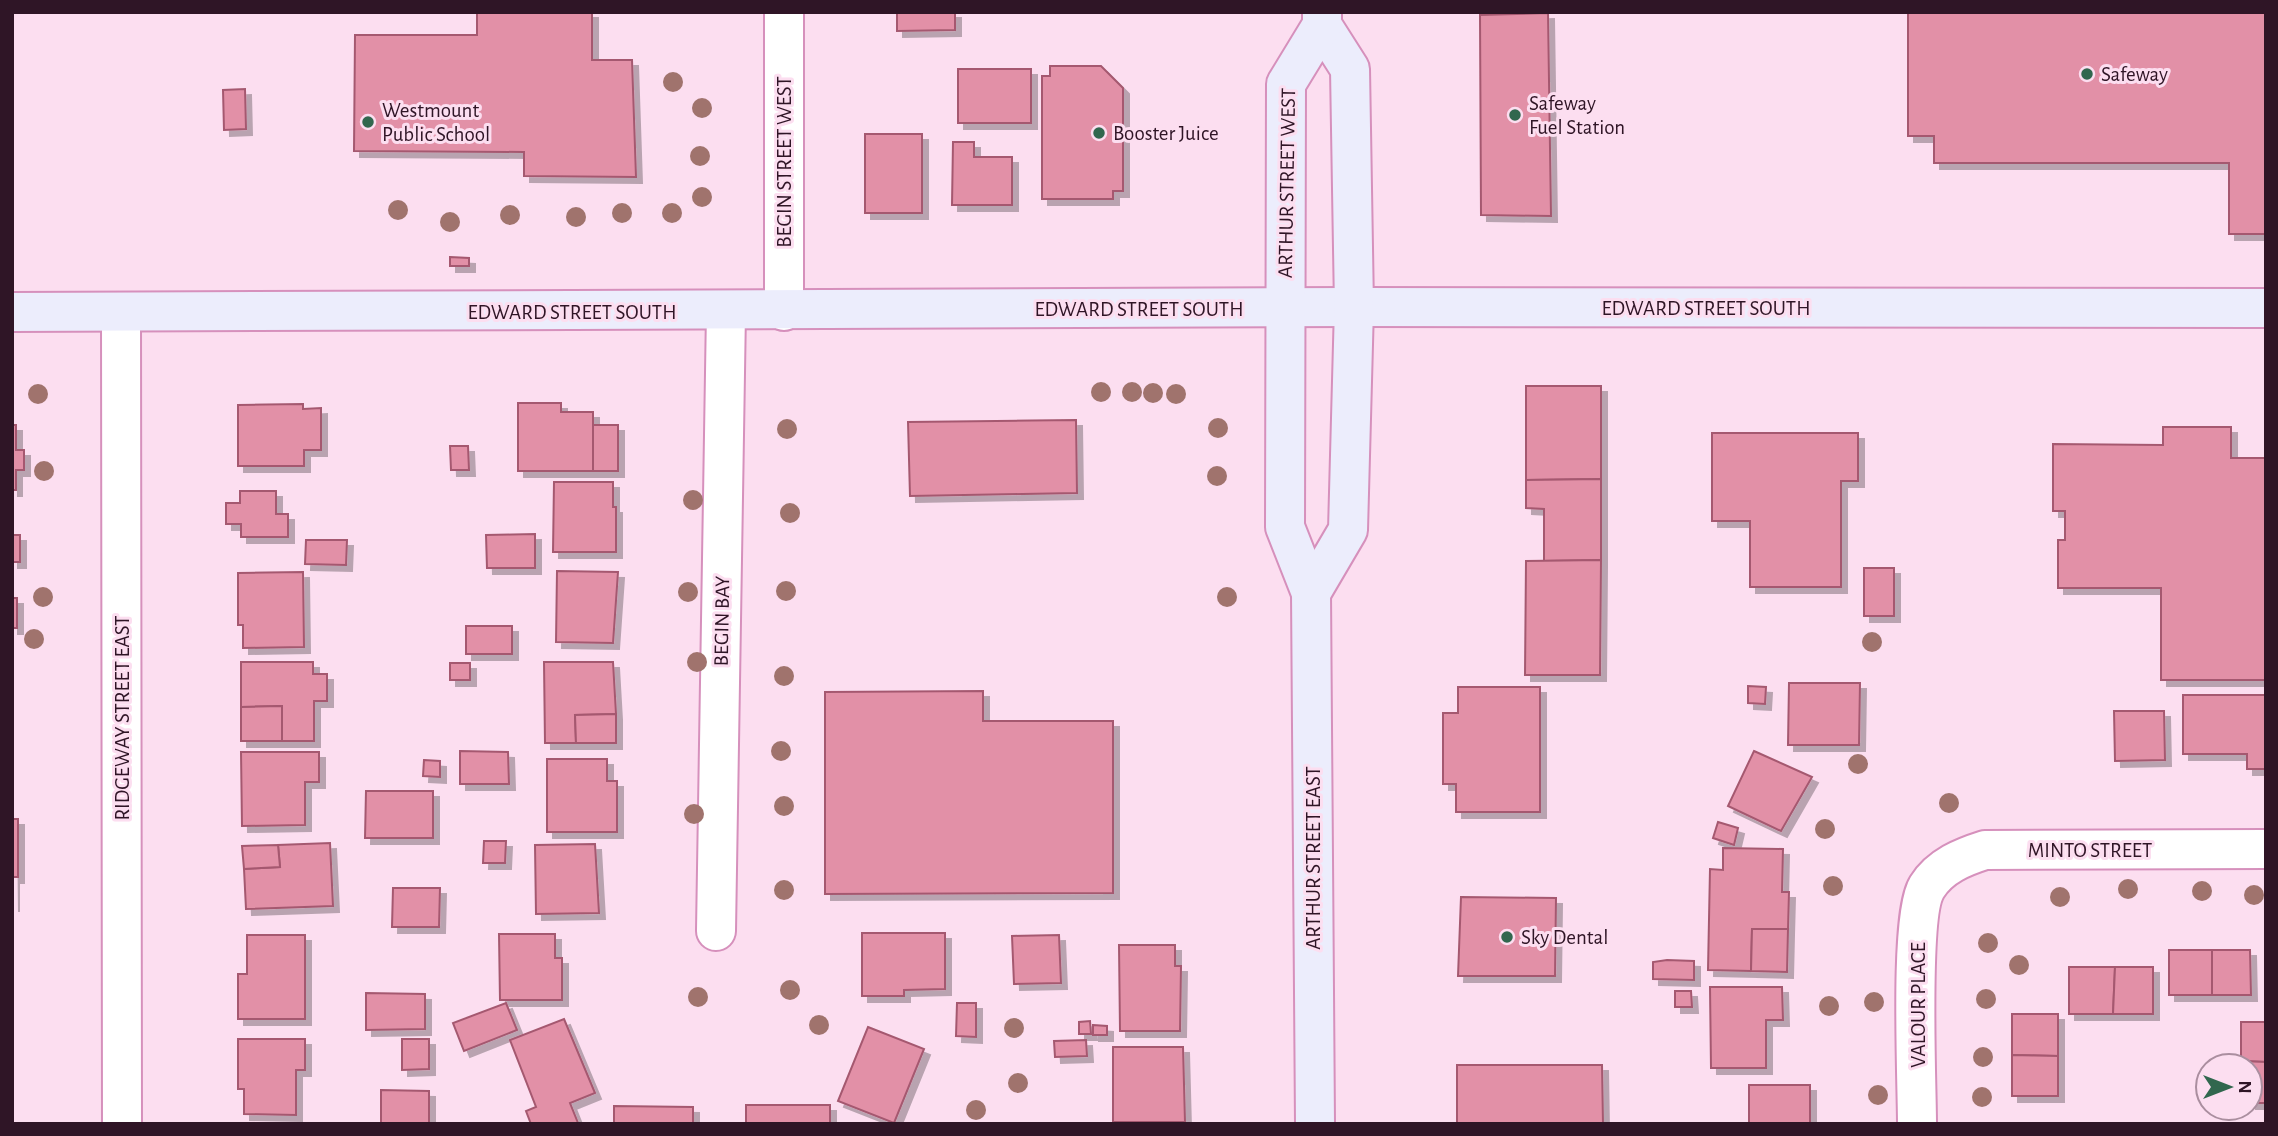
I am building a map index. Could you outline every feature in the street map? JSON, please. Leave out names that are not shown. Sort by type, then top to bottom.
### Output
[{"type":"main road","name":"ARTHUR STREET WEST","points":[[1322,18],[1350,69],[1354,307]]},
{"type":"main road","name":"ARTHUR STREET WEST","points":[[1284,309],[1286,84],[1322,18]]},
{"type":"main road","name":"EDWARD STREET SOUTH","points":[[12,312],[1354,307],[2266,309]]},
{"type":"main road","points":[[1311,593],[1348,530],[1354,307]]},
{"type":"main road","name":"ARTHUR STREET EAST","points":[[1284,309],[1284,527],[1311,593],[1315,1124]]},
{"type":"street","name":"BEGIN STREET WEST","points":[[784,12],[784,311]]},
{"type":"street","name":"BEGIN BAY","points":[[716,931],[726,311]]},
{"type":"street","name":"RIDGEWAY STREET EAST","points":[[121,313],[122,1124]]},
{"type":"street","name":"MINTO STREET","points":[[1926,888],[1955,859],[1985,850],[2266,849]]},
{"type":"street","name":"VALOUR PLACE","points":[[1917,1124],[1917,938],[1926,888]]},
{"type":"building","name":"Westmount Public School","points":[[477,12],[592,12],[592,60],[632,60],[636,177],[524,176],[524,152],[354,151],[355,35],[477,35]]},
{"type":"building","points":[[897,12],[955,12],[955,30],[897,31]]},
{"type":"building","name":"Safeway","points":[[1908,12],[2266,12],[2266,234],[2229,234],[2229,163],[1934,163],[1934,136],[1908,136]]},
{"type":"building","name":"Safeway Fuel Station","points":[[1548,13],[1551,216],[1481,215],[1480,15]]},
{"type":"building","points":[[1050,66],[1101,66],[1123,88],[1123,191],[1113,191],[1113,199],[1042,199],[1042,76],[1050,76]]},
{"type":"building","points":[[958,69],[1031,69],[1031,123],[958,123]]},
{"type":"building","points":[[245,89],[246,129],[224,130],[223,90]]},
{"type":"building","points":[[865,134],[922,134],[922,213],[865,213]]},
{"type":"building","points":[[953,142],[974,142],[974,157],[1012,157],[1012,205],[952,205]]},
{"type":"building","points":[[450,257],[469,258],[469,266],[450,266]]},
{"type":"building","points":[[1526,386],[1601,386],[1601,479],[1526,480]]},
{"type":"building","points":[[518,403],[561,403],[561,412],[593,412],[593,471],[518,471]]},
{"type":"building","points":[[303,404],[303,409],[321,408],[321,450],[304,450],[304,466],[238,466],[238,405]]},
{"type":"building","points":[[1076,420],[1077,493],[910,496],[908,422]]},
{"type":"building","points":[[12,425],[16,425],[16,450],[24,450],[24,470],[16,470],[16,490],[12,490]]},
{"type":"building","points":[[593,425],[618,425],[618,471],[593,471]]},
{"type":"building","points":[[2163,427],[2231,427],[2231,458],[2266,458],[2266,680],[2161,680],[2161,588],[2058,588],[2058,540],[2065,540],[2065,511],[2053,511],[2053,444],[2163,445]]},
{"type":"building","points":[[1712,433],[1858,433],[1858,481],[1841,481],[1841,587],[1750,587],[1750,521],[1712,521]]},
{"type":"building","points":[[450,446],[468,446],[469,470],[451,470]]},
{"type":"building","points":[[1601,479],[1601,560],[1544,561],[1544,509],[1526,508],[1526,480]]},
{"type":"building","points":[[554,482],[613,482],[616,552],[553,552]]},
{"type":"building","points":[[240,491],[276,491],[276,514],[288,514],[288,537],[241,537],[241,524],[226,524],[226,503],[240,503]]},
{"type":"building","points":[[535,534],[535,568],[487,568],[486,535]]},
{"type":"building","points":[[12,535],[20,535],[20,562],[12,562]]},
{"type":"building","points":[[306,540],[347,540],[346,565],[305,564]]},
{"type":"building","points":[[1601,560],[1600,675],[1525,675],[1526,561]]},
{"type":"building","points":[[1864,568],[1894,568],[1894,616],[1864,616]]},
{"type":"building","points":[[557,571],[618,572],[613,643],[556,642]]},
{"type":"building","points":[[303,572],[304,647],[243,648],[243,625],[238,625],[238,573]]},
{"type":"building","points":[[12,598],[17,598],[17,628],[12,628]]},
{"type":"building","points":[[466,626],[512,626],[512,654],[466,654]]},
{"type":"building","points":[[241,662],[313,662],[313,674],[327,674],[327,701],[314,701],[314,741],[282,741],[282,706],[241,707]]},
{"type":"building","points":[[544,662],[613,662],[616,714],[575,715],[576,743],[545,743]]},
{"type":"building","points":[[450,663],[470,663],[470,680],[450,680]]},
{"type":"building","points":[[1789,683],[1860,683],[1859,745],[1788,745]]},
{"type":"building","points":[[1748,686],[1766,687],[1765,704],[1748,703]]},
{"type":"building","points":[[1458,687],[1540,687],[1540,812],[1456,812],[1456,784],[1443,784],[1443,713],[1458,713]]},
{"type":"building","points":[[983,691],[983,721],[1113,721],[1113,893],[825,894],[825,692]]},
{"type":"building","points":[[2183,695],[2266,695],[2266,769],[2247,769],[2247,754],[2183,754]]},
{"type":"building","points":[[282,706],[282,741],[241,741],[241,707]]},
{"type":"building","points":[[2114,711],[2164,711],[2165,760],[2115,761]]},
{"type":"building","points":[[616,714],[616,743],[576,743],[575,715]]},
{"type":"building","points":[[460,751],[508,752],[509,784],[460,784]]},
{"type":"building","points":[[1754,751],[1812,777],[1781,831],[1728,806]]},
{"type":"building","points":[[241,752],[319,752],[319,782],[305,782],[305,825],[242,826]]},
{"type":"building","points":[[547,759],[607,759],[607,781],[617,781],[617,832],[547,832]]},
{"type":"building","points":[[424,760],[440,761],[440,777],[423,776]]},
{"type":"building","points":[[366,791],[433,791],[433,838],[365,838]]},
{"type":"building","points":[[12,819],[18,819],[18,877],[13,877],[13,906]]},
{"type":"building","points":[[1718,822],[1738,828],[1734,845],[1713,838]]},
{"type":"building","points":[[484,841],[506,841],[505,863],[483,863]]},
{"type":"building","points":[[330,843],[333,906],[246,909],[244,869],[280,867],[278,845]]},
{"type":"building","points":[[595,844],[599,913],[536,914],[535,845]]},
{"type":"building","points":[[278,845],[280,867],[244,869],[242,846]]},
{"type":"building","points":[[1723,848],[1783,849],[1782,892],[1789,892],[1788,929],[1752,929],[1751,971],[1708,970],[1710,869],[1723,870]]},
{"type":"building","points":[[393,888],[440,888],[439,927],[392,927]]},
{"type":"building","name":"Sky Dental","points":[[1461,897],[1556,898],[1555,976],[1458,976]]},
{"type":"building","points":[[1752,929],[1788,929],[1787,972],[1751,971]]},
{"type":"building","points":[[862,933],[945,933],[945,989],[904,990],[904,996],[862,996]]},
{"type":"building","points":[[499,934],[555,934],[555,958],[562,958],[562,1000],[500,1000]]},
{"type":"building","points":[[247,935],[305,935],[305,1019],[238,1019],[238,974],[247,974]]},
{"type":"building","points":[[1059,935],[1061,983],[1014,984],[1012,936]]},
{"type":"building","points":[[1119,945],[1175,945],[1175,966],[1181,966],[1180,1031],[1120,1031]]},
{"type":"building","points":[[2169,950],[2212,950],[2212,995],[2169,995]]},
{"type":"building","points":[[2212,950],[2250,950],[2251,995],[2212,995]]},
{"type":"building","points":[[1694,961],[1694,980],[1653,979],[1653,962]]},
{"type":"building","points":[[2069,967],[2115,967],[2113,1014],[2069,1014]]},
{"type":"building","points":[[2115,967],[2153,967],[2153,1014],[2113,1014]]},
{"type":"building","points":[[1710,987],[1782,987],[1783,1020],[1766,1020],[1766,1068],[1711,1068]]},
{"type":"building","points":[[1675,991],[1691,991],[1692,1007],[1675,1007]]},
{"type":"building","points":[[366,993],[425,994],[425,1029],[366,1030]]},
{"type":"building","points":[[506,1003],[517,1030],[464,1051],[453,1023]]},
{"type":"building","points":[[957,1003],[976,1003],[976,1037],[956,1036]]},
{"type":"building","points":[[2012,1014],[2058,1014],[2058,1056],[2012,1055]]},
{"type":"building","points":[[564,1019],[595,1093],[570,1103],[578,1123],[531,1124],[526,1111],[536,1107],[510,1040]]},
{"type":"building","points":[[1090,1021],[1091,1034],[1079,1034],[1079,1022]]},
{"type":"building","points":[[2241,1022],[2266,1022],[2266,1062],[2264,1052],[2241,1052]]},
{"type":"building","points":[[1093,1025],[1107,1026],[1107,1035],[1093,1035]]},
{"type":"building","points":[[868,1027],[924,1049],[894,1123],[838,1101]]},
{"type":"building","points":[[238,1039],[305,1039],[305,1070],[296,1070],[296,1115],[244,1114],[244,1089],[238,1089]]},
{"type":"building","points":[[402,1039],[429,1039],[429,1069],[402,1070]]},
{"type":"building","points":[[1086,1040],[1087,1056],[1055,1057],[1054,1041]]},
{"type":"building","points":[[1113,1047],[1183,1047],[1185,1122],[1113,1122]]},
{"type":"building","points":[[2012,1055],[2058,1056],[2058,1096],[2012,1096]]},
{"type":"building","points":[[2264,1062],[2266,1062],[2264,1103]]},
{"type":"building","points":[[1457,1065],[1602,1065],[1603,1124],[1457,1124]]},
{"type":"building","points":[[1749,1085],[1810,1085],[1810,1124],[1749,1124]]},
{"type":"building","points":[[381,1090],[429,1091],[429,1124],[381,1124]]},
{"type":"building","points":[[746,1105],[830,1105],[830,1124],[746,1124]]},
{"type":"building","points":[[614,1106],[693,1107],[693,1124],[614,1124]]},
{"type":"place","name":"Safeway","points":[[2087,74]]},
{"type":"place","name":"Safeway Fuel Station","points":[[1515,115]]},
{"type":"place","name":"Westmount Public School","points":[[368,122]]},
{"type":"place","name":"Booster Juice","points":[[1099,133]]},
{"type":"place","name":"Sky Dental","points":[[1507,937]]}]
